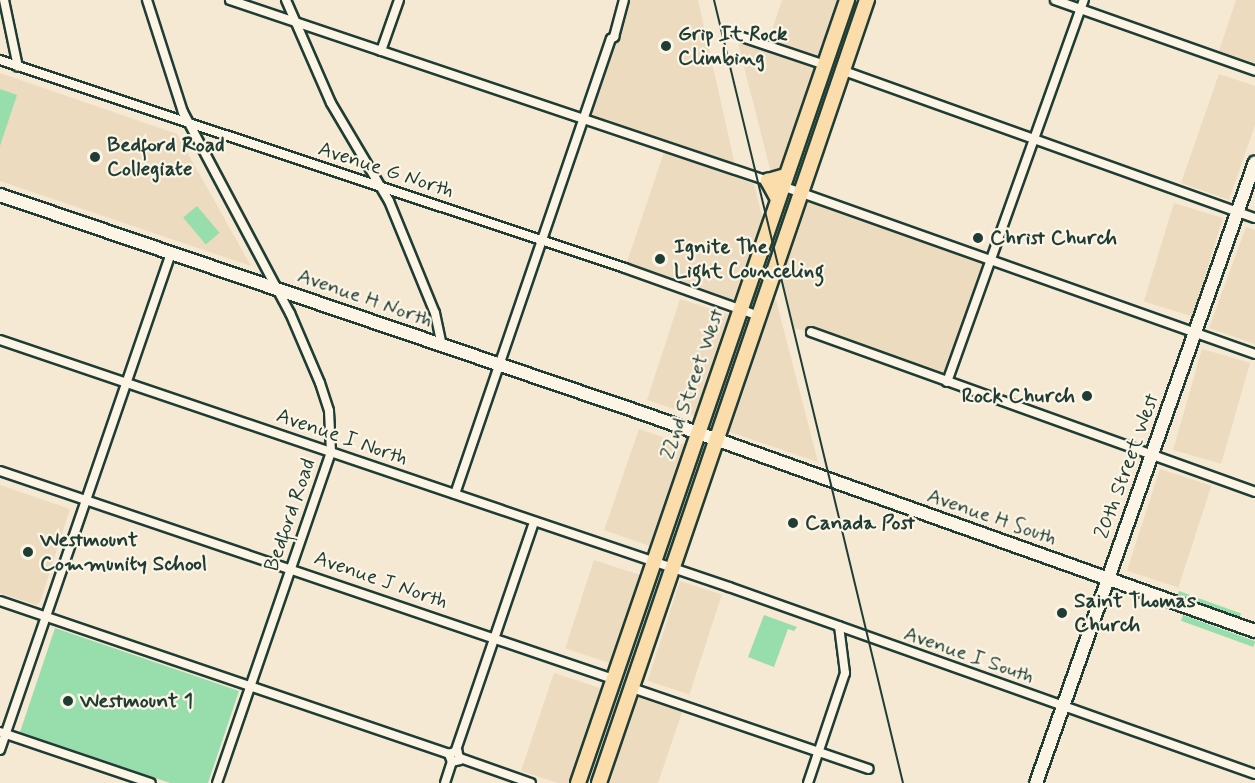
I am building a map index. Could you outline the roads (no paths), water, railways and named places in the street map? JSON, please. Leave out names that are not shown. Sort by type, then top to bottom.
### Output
[{"type":"main road","name":"22nd Street West","points":[[578,783],[848,0]]},
{"type":"main road","name":"22nd Street West","points":[[599,783],[867,0]]},
{"type":"main road","points":[[768,181],[782,187]]},
{"type":"main road","points":[[768,181],[782,187]]},
{"type":"street","points":[[4,0],[18,67]]},
{"type":"street","name":"Bedford Road","points":[[147,0],[180,104],[278,290],[320,383],[329,411],[331,453],[217,783]]},
{"type":"street","points":[[230,0],[768,181]]},
{"type":"street","points":[[286,0],[331,103],[381,188],[435,313],[442,345]]},
{"type":"street","points":[[381,51],[399,0]]},
{"type":"street","points":[[455,494],[610,39],[614,37],[624,0]]},
{"type":"street","points":[[1055,0],[1082,4],[1255,71]]},
{"type":"street","points":[[947,382],[1082,4]]},
{"type":"street","points":[[736,34],[825,65]]},
{"type":"street","name":"Avenue G North","points":[[0,60],[759,316]]},
{"type":"street","points":[[844,71],[1255,218]]},
{"type":"street","name":"20th Street West","points":[[1036,783],[1255,162]]},
{"type":"street","points":[[782,187],[1255,354]]},
{"type":"street","name":"Avenue H North","points":[[0,195],[717,439]]},
{"type":"street","points":[[0,750],[3,733],[46,616],[171,253]]},
{"type":"street","points":[[811,332],[1255,492]]},
{"type":"street","name":"Avenue I North","points":[[0,340],[126,381],[672,569]]},
{"type":"street","name":"Avenue H South","points":[[717,439],[1255,631]]},
{"type":"street","name":"Avenue J North","points":[[0,471],[613,679]]},
{"type":"street","points":[[444,783],[534,522]]},
{"type":"street","name":"Avenue I South","points":[[672,569],[1255,774]]},
{"type":"street","points":[[0,601],[531,783]]},
{"type":"street","points":[[808,783],[844,673],[839,626]]},
{"type":"street","points":[[632,688],[868,769]]},
{"type":"street","points":[[3,733],[151,783]]},
{"type":"railway","points":[[714,0],[903,783]]},
{"type":"place","name":"Grip It Rock Climbing","points":[[666,46]]},
{"type":"place","name":"Bedford Road Collegiate","points":[[95,157]]},
{"type":"place","name":"Christ Church","points":[[978,238]]},
{"type":"place","name":"Ignite The Light Counceling","points":[[660,259]]},
{"type":"place","name":"Rock Church","points":[[1087,396]]},
{"type":"place","name":"Canada Post","points":[[793,523]]},
{"type":"place","name":"Westmount Community School","points":[[28,552]]},
{"type":"place","name":"Saint Thomas Church","points":[[1062,613]]},
{"type":"place","name":"Westmount 1","points":[[68,701]]}]
